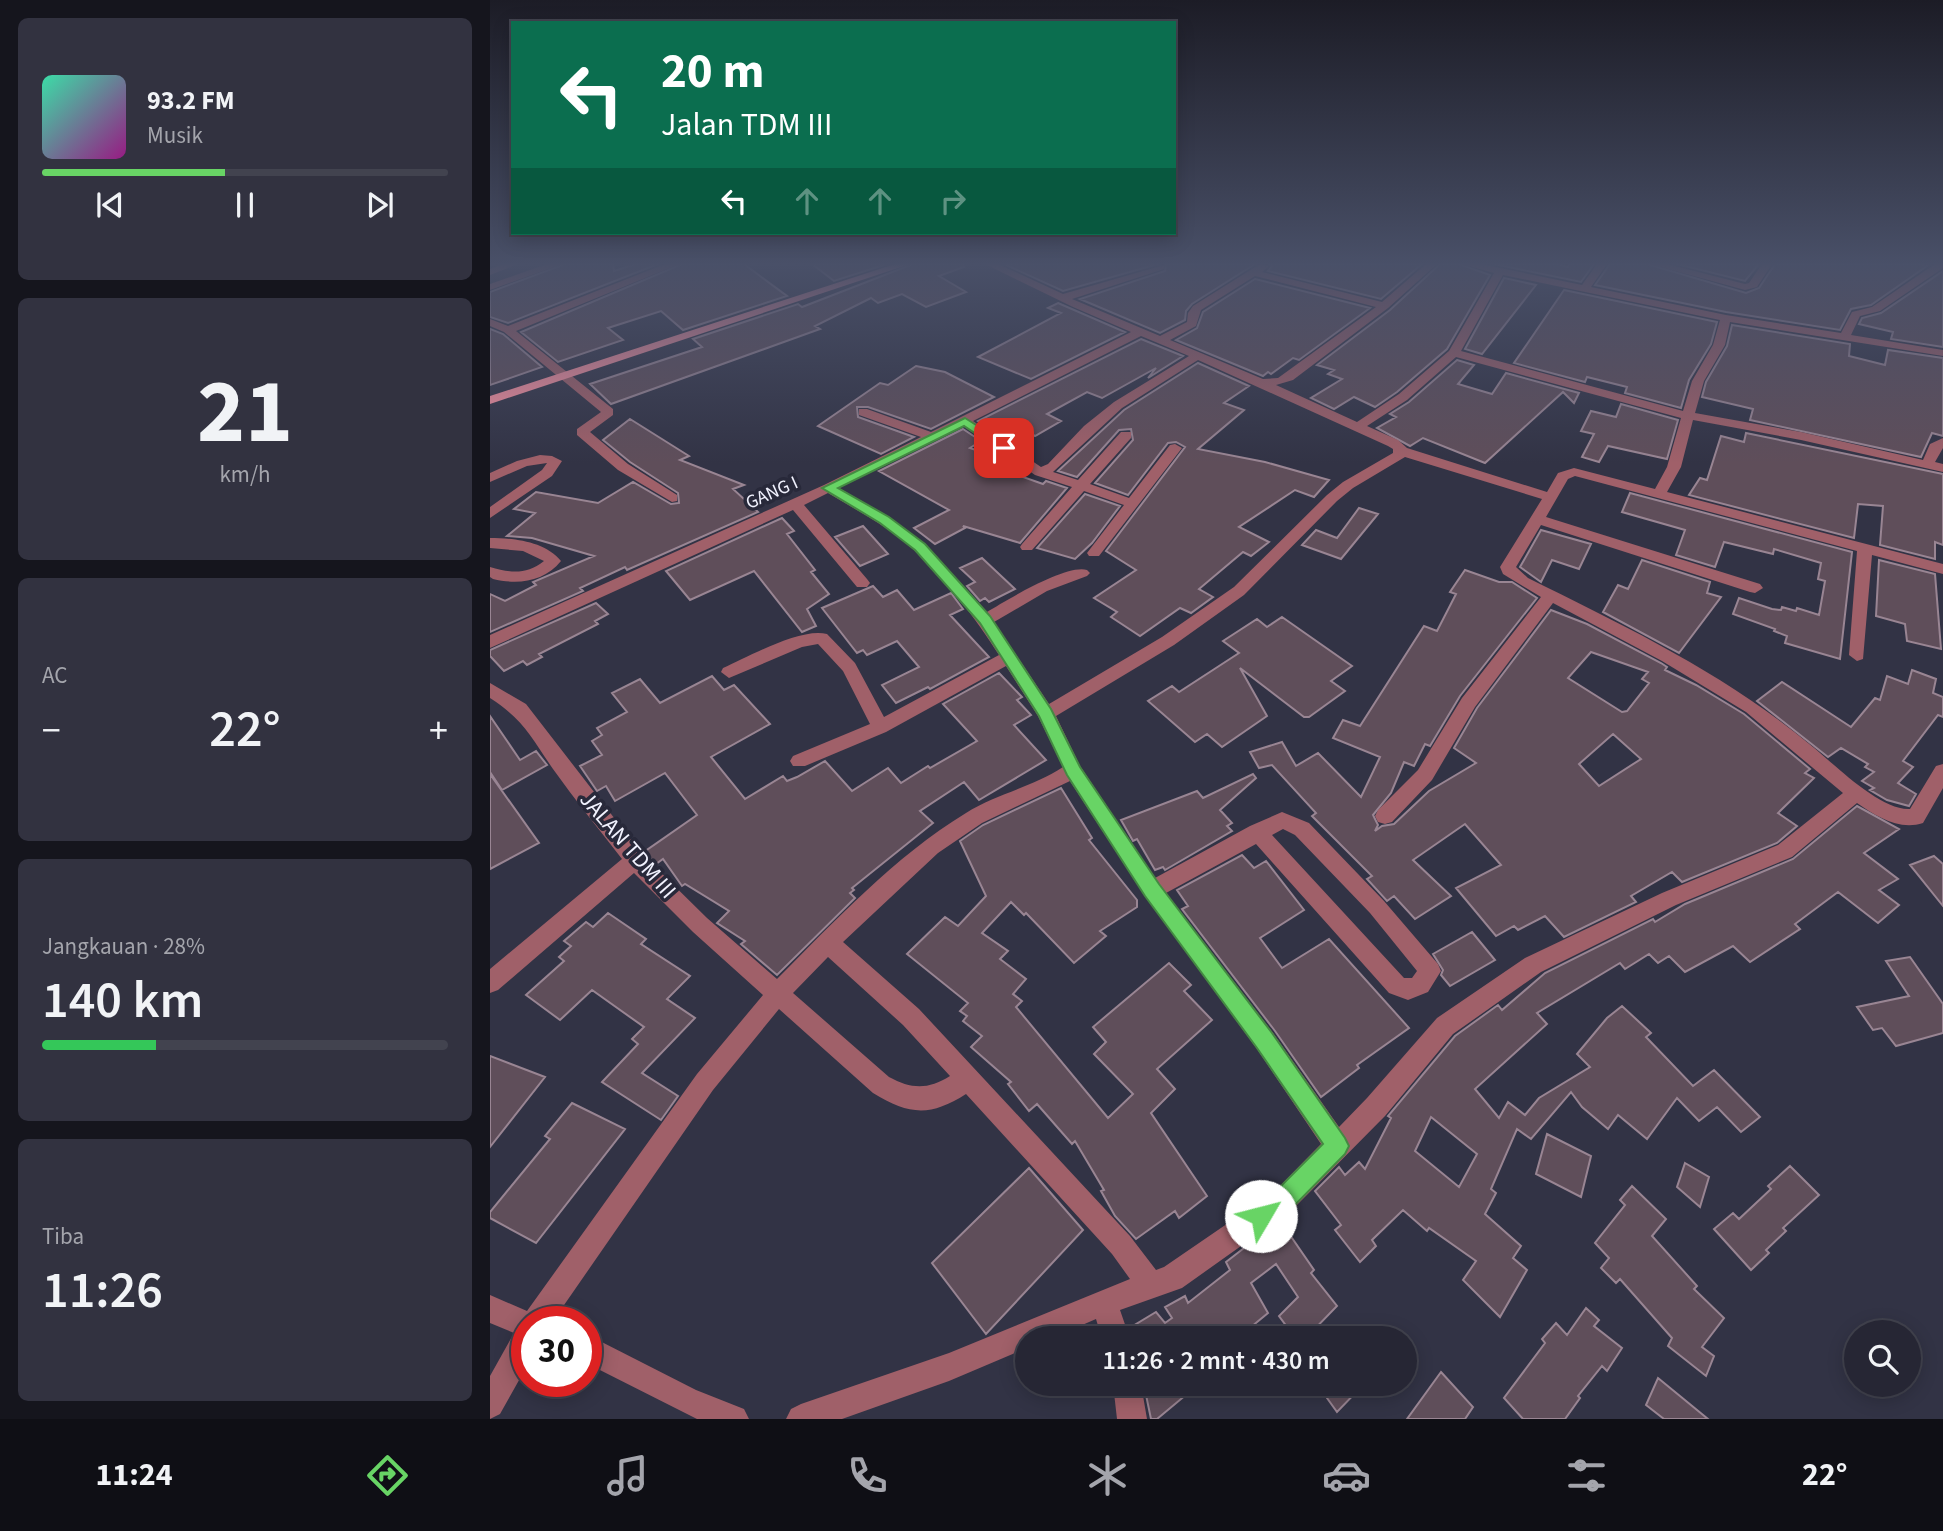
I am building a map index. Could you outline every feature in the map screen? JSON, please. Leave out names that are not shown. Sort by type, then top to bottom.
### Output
[{"type":"main road","points":[[490,400],[703,330]]},
{"type":"street","points":[[508,330],[609,412],[584,429],[582,432],[585,436],[623,467],[672,498]]},
{"type":"street","points":[[1138,330],[1163,339],[1393,443],[1400,447],[1401,452]]},
{"type":"street","points":[[1163,339],[1180,330]]},
{"type":"street","points":[[1262,383],[1281,381],[1289,377],[1352,330]]},
{"type":"street","points":[[1358,427],[1403,397],[1454,353],[1467,330]]},
{"type":"street","points":[[1659,494],[1674,467],[1698,381],[1718,345],[1722,330]]},
{"type":"street","points":[[1807,330],[1943,353]]},
{"type":"street","points":[[1845,336],[1848,330]]},
{"type":"street","name":"GANG I","points":[[490,642],[829,488],[1144,333]]},
{"type":"street","points":[[1454,353],[1690,416],[1801,436],[1943,468]]},
{"type":"street","points":[[1040,472],[1054,467],[1089,429],[1118,405],[1199,355]]},
{"type":"street","points":[[863,412],[934,437]]},
{"type":"street","points":[[965,421],[1040,472],[1132,503]]},
{"type":"street","points":[[1027,547],[1126,435]]},
{"type":"street","points":[[1928,464],[1935,447],[1943,442]]},
{"type":"street","points":[[1094,553],[1175,448]]},
{"type":"street","points":[[1401,452],[1550,497]]},
{"type":"street","points":[[1046,713],[1168,641],[1239,591],[1332,498],[1401,452]]},
{"type":"street","points":[[490,478],[537,459],[549,458],[555,461],[547,473],[494,506]]},
{"type":"street","points":[[1943,569],[1574,472],[1563,476],[1508,571],[1523,582],[1663,653],[1754,709],[1857,792],[1895,816],[1911,819],[1916,817],[1943,771]]},
{"type":"street","points":[[829,488],[884,520],[920,547],[985,620],[1046,713],[1073,770],[1152,890],[1265,1041],[1337,1146]]},
{"type":"street","points":[[795,503],[862,583]]},
{"type":"street","points":[[1538,519],[1755,588]]},
{"type":"street","points":[[490,543],[522,546],[547,555],[554,561],[537,573],[516,579],[508,580],[490,572]]},
{"type":"street","points":[[1857,655],[1865,549]]},
{"type":"street","points":[[985,620],[1042,587],[1082,573]]},
{"type":"street","points":[[1385,816],[1425,775],[1468,703],[1550,596]]},
{"type":"street","points":[[729,672],[799,642],[821,638],[844,659],[858,679],[880,727]]},
{"type":"street","points":[[799,761],[880,727],[1008,657]]},
{"type":"street","name":"JALAN TDM III","points":[[494,696],[533,723],[560,764],[635,860],[700,925],[779,992],[881,1085],[901,1098],[928,1100],[951,1091],[968,1079]]},
{"type":"street","points":[[548,1306],[705,1082],[779,992],[931,847],[975,817],[1073,770]]},
{"type":"street","points":[[801,1419],[950,1367],[1104,1302],[1172,1278],[1284,1200],[1376,1107],[1445,1026],[1534,965],[1669,899],[1785,851],[1857,792]]},
{"type":"street","points":[[1152,890],[1257,832],[1282,820],[1302,829],[1377,907],[1430,971],[1428,977],[1408,990],[1397,986],[1257,832]]},
{"type":"street","points":[[490,983],[635,860]]},
{"type":"street","points":[[828,943],[911,1017],[1121,1245],[1151,1286]]},
{"type":"street","points":[[1104,1302],[1112,1326]]},
{"type":"street","points":[[490,1309],[511,1318]]},
{"type":"street","points":[[602,1357],[688,1401],[734,1419]]},
{"type":"street","points":[[490,1404],[511,1367]]},
{"type":"street","points":[[1128,1396],[1132,1419]]},
{"type":"building","points":[[490,330],[503,334],[542,367],[490,385]]},
{"type":"building","points":[[611,330],[623,340],[558,362],[521,332]]},
{"type":"building","points":[[719,330],[817,330],[611,404],[590,384],[702,347],[693,339]]},
{"type":"building","points":[[1029,330],[1125,332],[1031,379],[978,357]]},
{"type":"building","points":[[1193,330],[1340,330],[1299,360],[1293,358],[1271,374],[1268,372],[1263,376],[1176,340]]},
{"type":"building","points":[[1363,330],[1458,330],[1447,349],[1397,392],[1375,407],[1354,397],[1334,409],[1311,398],[1342,379],[1328,374],[1334,370],[1317,365]]},
{"type":"building","points":[[1475,330],[1501,330],[1482,354],[1465,349]]},
{"type":"building","points":[[1536,330],[1715,330],[1711,344],[1689,380],[1681,408],[1625,393],[1627,387],[1587,377],[1585,382],[1514,363]]},
{"type":"building","points":[[1731,330],[1764,330],[1850,344],[1849,356],[1885,365],[1888,350],[1943,358],[1943,436],[1932,433],[1921,457],[1750,420],[1753,409],[1702,397],[1706,382],[1727,346]]},
{"type":"building","points":[[1885,330],[1943,330],[1943,347],[1891,339],[1893,332]]},
{"type":"building","points":[[1141,339],[1183,356],[1148,378],[1156,368],[1102,398],[1087,392],[1047,414],[1061,421],[1035,436],[1013,424],[996,433],[978,421]]},
{"type":"building","points":[[1457,360],[1474,365],[1458,384],[1492,394],[1506,373],[1579,393],[1574,403],[1563,392],[1485,463],[1423,438],[1410,446],[1377,428],[1396,417],[1390,414],[1409,402]]},
{"type":"building","points":[[1198,363],[1249,386],[1224,403],[1244,410],[1198,449],[1265,462],[1329,480],[1314,497],[1295,490],[1239,527],[1269,542],[1251,556],[1243,552],[1199,589],[1213,597],[1191,613],[1180,608],[1140,636],[1111,617],[1117,612],[1094,598],[1136,570],[1106,551],[1185,447],[1176,442],[1168,443],[1128,495],[1095,483],[1133,440],[1131,429],[1119,430],[1077,477],[1058,471],[1124,410]]},
{"type":"building","points":[[916,366],[945,372],[994,397],[931,429],[868,407],[857,407],[858,417],[914,437],[881,454],[818,426],[880,383],[888,385]]},
{"type":"building","points":[[1621,404],[1678,420],[1667,459],[1608,446],[1599,462],[1582,457],[1594,434],[1581,431],[1591,411],[1616,417]]},
{"type":"building","points":[[630,419],[689,456],[680,460],[744,485],[733,489],[758,512],[627,570],[625,567],[580,588],[583,591],[490,632],[490,594],[505,601],[536,585],[533,582],[594,556],[532,538],[507,536],[535,513],[514,509],[536,492],[598,503],[633,482],[671,504],[679,503],[678,493],[630,462],[603,440]]},
{"type":"building","points":[[963,429],[981,441],[970,448],[1004,460],[995,467],[1043,484],[1046,481],[1067,488],[1020,543],[963,526],[965,528],[935,544],[914,528],[949,510],[879,471]]},
{"type":"building","points":[[1746,433],[1943,474],[1943,545],[1935,542],[1935,559],[1880,545],[1883,506],[1858,504],[1854,538],[1689,495],[1700,478],[1707,480],[1721,436],[1744,442]]},
{"type":"building","points":[[1630,493],[1852,552],[1840,659],[1785,643],[1787,636],[1774,631],[1775,629],[1733,614],[1739,598],[1772,609],[1781,610],[1782,607],[1796,611],[1797,608],[1819,615],[1825,581],[1818,579],[1821,563],[1774,549],[1773,554],[1724,542],[1715,567],[1676,555],[1685,530],[1622,512]]},
{"type":"building","points":[[1085,494],[1120,506],[1092,543],[1075,559],[1037,548]]},
{"type":"building","points":[[1359,508],[1378,514],[1341,559],[1302,545],[1316,530],[1337,538]]},
{"type":"building","points":[[782,518],[794,531],[787,534],[815,570],[811,572],[829,594],[807,609],[816,626],[802,632],[754,571],[690,600],[666,571]]},
{"type":"building","points":[[863,526],[888,554],[860,566],[835,537]]},
{"type":"building","points":[[1541,530],[1591,544],[1579,569],[1552,560],[1541,582],[1520,567]]},
{"type":"building","points":[[982,558],[1015,589],[989,602],[985,598],[980,601],[967,586],[975,582],[960,568]]},
{"type":"building","points":[[1642,560],[1710,582],[1707,593],[1721,597],[1679,653],[1603,612],[1618,585],[1628,589]]},
{"type":"building","points":[[1879,560],[1935,574],[1941,649],[1907,641],[1905,624],[1876,616]]},
{"type":"building","points":[[1465,570],[1499,582],[1512,582],[1537,598],[1460,696],[1430,746],[1425,744],[1414,766],[1404,762],[1391,793],[1373,815],[1378,825],[1375,831],[1382,826],[1394,824],[1429,791],[1476,763],[1454,748],[1477,708],[1551,610],[1587,624],[1661,663],[1667,667],[1665,670],[1744,714],[1810,769],[1805,773],[1814,778],[1778,813],[1797,826],[1777,843],[1682,882],[1672,872],[1631,896],[1636,902],[1564,937],[1545,916],[1518,930],[1514,926],[1496,936],[1456,888],[1501,865],[1465,824],[1413,860],[1451,896],[1415,919],[1394,896],[1387,901],[1367,879],[1372,876],[1312,816],[1316,813],[1272,765],[1259,768],[1250,752],[1282,742],[1296,766],[1318,753],[1361,797],[1380,757],[1333,738],[1343,720],[1360,726],[1424,626],[1437,631],[1456,594],[1450,592]],"holes":[[[1591,652],[1648,672],[1642,679],[1649,683],[1627,711],[1622,712],[1568,678]],[[1613,734],[1641,759],[1599,786],[1579,764]]]},
{"type":"building","points":[[873,586],[883,597],[897,590],[914,610],[951,593],[963,609],[950,615],[989,657],[930,689],[928,687],[896,703],[882,685],[919,667],[897,641],[867,655],[863,650],[857,653],[822,608]]},
{"type":"building","points":[[596,603],[608,614],[595,621],[598,624],[539,654],[542,657],[527,665],[523,661],[504,671],[490,656],[490,650]]},
{"type":"building","points":[[1282,617],[1352,666],[1331,681],[1345,691],[1309,717],[1304,717],[1240,668],[1267,716],[1222,747],[1207,734],[1195,742],[1148,701],[1172,686],[1179,692],[1239,653],[1223,641],[1257,619],[1267,627]]},
{"type":"building","points":[[1912,670],[1936,679],[1933,693],[1943,697],[1943,717],[1938,715],[1903,761],[1913,767],[1898,783],[1916,794],[1909,806],[1887,800],[1870,790],[1874,788],[1862,781],[1874,772],[1865,767],[1868,764],[1841,748],[1828,757],[1757,701],[1782,682],[1851,727],[1875,698],[1880,700],[1887,676],[1908,684]]},
{"type":"building","points":[[999,673],[1022,697],[1017,700],[1031,715],[1014,725],[1046,760],[979,800],[964,782],[920,811],[933,823],[852,888],[854,890],[850,893],[855,898],[777,975],[741,944],[745,941],[717,923],[729,911],[685,884],[682,886],[663,859],[656,864],[644,852],[697,815],[665,773],[615,801],[606,786],[597,791],[580,766],[602,755],[592,741],[602,735],[597,728],[627,712],[612,693],[640,679],[660,703],[712,676],[724,690],[734,685],[770,724],[711,757],[745,799],[783,776],[787,781],[825,761],[852,791],[888,768],[901,783],[977,741],[943,704]]},
{"type":"building","points":[[490,716],[520,760],[536,751],[547,765],[502,790],[490,772]]},
{"type":"building","points":[[490,774],[539,843],[490,869]]},
{"type":"building","points":[[1253,774],[1256,778],[1220,810],[1232,823],[1227,826],[1232,831],[1165,870],[1163,867],[1155,870],[1137,839],[1133,841],[1121,820],[1197,791],[1203,798]]},
{"type":"building","points":[[1061,788],[1092,838],[1089,840],[1137,900],[1137,907],[1100,931],[1106,936],[1074,963],[1026,913],[1024,915],[1011,902],[982,933],[1008,951],[1000,959],[1026,979],[1013,994],[1022,1001],[1016,1007],[1108,1118],[1133,1094],[1094,1054],[1106,1042],[1093,1027],[1169,963],[1191,985],[1184,991],[1212,1020],[1157,1069],[1175,1089],[1151,1113],[1207,1196],[1179,1218],[1175,1211],[1136,1239],[1115,1216],[1101,1191],[1104,1190],[1075,1141],[1072,1144],[1037,1104],[1029,1111],[1008,1084],[1011,1082],[971,1047],[982,1036],[963,1021],[967,1016],[960,1011],[968,1003],[907,954],[945,917],[958,926],[986,896],[960,841],[983,825]]},
{"type":"building","points":[[1857,806],[1899,829],[1864,853],[1898,879],[1879,890],[1899,905],[1878,923],[1838,892],[1795,924],[1800,929],[1750,962],[1733,946],[1685,972],[1669,956],[1658,963],[1649,954],[1625,969],[1620,963],[1537,1013],[1547,1024],[1475,1089],[1499,1118],[1508,1102],[1525,1115],[1539,1098],[1590,1067],[1577,1054],[1607,1018],[1622,1006],[1651,1033],[1646,1037],[1693,1086],[1714,1070],[1760,1117],[1741,1132],[1717,1107],[1699,1121],[1677,1098],[1647,1139],[1618,1115],[1608,1129],[1582,1107],[1571,1092],[1531,1139],[1517,1129],[1491,1189],[1496,1193],[1485,1214],[1521,1246],[1513,1258],[1527,1270],[1500,1317],[1463,1280],[1476,1261],[1429,1228],[1427,1231],[1403,1210],[1372,1240],[1376,1246],[1360,1262],[1335,1230],[1341,1225],[1315,1191],[1339,1167],[1345,1175],[1359,1162],[1365,1169],[1391,1118],[1388,1116],[1455,1036],[1498,1005],[1502,1010],[1545,973],[1653,919],[1655,922],[1685,904],[1793,859]],"holes":[[[1431,1117],[1477,1154],[1459,1187],[1415,1151]]]},
{"type":"building","points":[[1242,855],[1254,868],[1266,861],[1304,910],[1260,938],[1282,968],[1329,939],[1409,1028],[1357,1065],[1359,1068],[1321,1097],[1275,1031],[1182,909],[1188,906],[1177,890]]},
{"type":"building","points":[[1934,856],[1943,864],[1943,906],[1910,865]]},
{"type":"building","points":[[608,913],[646,939],[641,944],[690,976],[667,999],[695,1018],[642,1073],[678,1096],[661,1120],[602,1082],[638,1044],[632,1039],[644,1027],[592,990],[560,1020],[526,995],[564,961],[559,957],[571,946],[564,941],[586,922],[593,927]]},
{"type":"building","points":[[1472,932],[1495,960],[1450,986],[1441,975],[1443,970],[1433,954]]},
{"type":"building","points":[[1910,957],[1943,1004],[1943,1033],[1896,1046],[1882,1028],[1873,1030],[1857,1007],[1909,996],[1886,961]]},
{"type":"building","points":[[490,1056],[545,1077],[490,1147]]},
{"type":"building","points":[[572,1103],[625,1129],[536,1243],[490,1218],[490,1212],[550,1139],[545,1136]]},
{"type":"building","points":[[1547,1134],[1591,1156],[1581,1197],[1536,1174]]},
{"type":"building","points":[[1685,1163],[1709,1177],[1700,1207],[1677,1187]]},
{"type":"building","points":[[1790,1166],[1819,1195],[1783,1228],[1786,1231],[1766,1250],[1769,1253],[1751,1270],[1714,1229],[1733,1213],[1739,1219],[1771,1189],[1768,1186]]},
{"type":"building","points":[[1029,1168],[1083,1230],[986,1334],[932,1263]]},
{"type":"building","points":[[1632,1186],[1666,1219],[1652,1236],[1697,1286],[1694,1289],[1724,1318],[1702,1347],[1714,1356],[1706,1376],[1668,1346],[1672,1338],[1620,1279],[1616,1283],[1601,1268],[1609,1258],[1595,1243],[1625,1205],[1620,1200]]},
{"type":"building","points":[[1281,1222],[1314,1270],[1311,1273],[1337,1306],[1318,1326],[1286,1326],[1279,1316],[1298,1297],[1276,1264],[1251,1283],[1268,1313],[1252,1326],[1133,1326],[1156,1312],[1165,1323],[1172,1318],[1165,1307],[1185,1296],[1188,1303],[1230,1270],[1226,1262],[1248,1245],[1250,1248]]},
{"type":"building","points":[[1586,1308],[1599,1320],[1594,1326],[1622,1348],[1607,1371],[1602,1366],[1578,1396],[1580,1398],[1565,1419],[1523,1419],[1504,1398],[1545,1343],[1542,1339],[1556,1323],[1567,1335]]},
{"type":"building","points":[[1441,1372],[1473,1407],[1465,1419],[1407,1419]]},
{"type":"building","points":[[1658,1378],[1708,1419],[1664,1419],[1646,1405]]},
{"type":"building","points":[[1146,1396],[1185,1396],[1157,1419],[1151,1419]]},
{"type":"building","points":[[1326,1396],[1352,1396],[1337,1412]]},
{"type":"route","points":[[1004,448],[965,421],[829,488],[884,520],[920,547],[985,620],[1046,713],[1073,770],[1166,911],[1265,1041],[1337,1146],[1284,1200],[1261,1216]]}]
